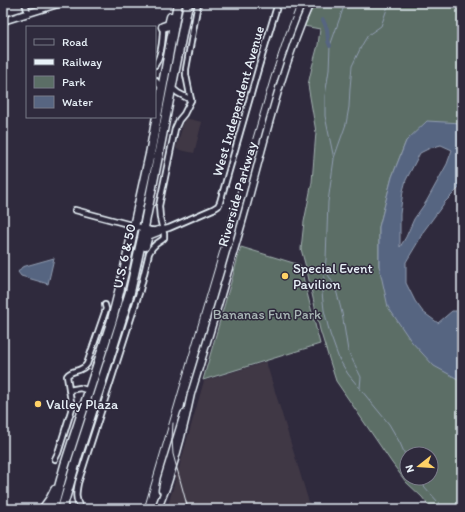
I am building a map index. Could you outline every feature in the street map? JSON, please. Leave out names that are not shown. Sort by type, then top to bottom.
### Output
[{"type":"highway","name":"U.S. 6 & 50","points":[[156,117],[174,27],[177,3]]},
{"type":"highway","points":[[162,27],[169,25],[173,6],[177,3]]},
{"type":"highway","name":"U.S. 6 & 50","points":[[62,509],[134,276],[188,3]]},
{"type":"highway","points":[[172,88],[168,81],[175,45],[174,27]]},
{"type":"highway","points":[[157,162],[158,140],[165,102],[165,94],[162,88]]},
{"type":"highway","name":"U.S. 6 & 50","points":[[53,509],[65,465],[114,316],[156,118]]},
{"type":"highway","points":[[126,305],[126,291],[138,235],[136,229],[133,227]]},
{"type":"highway","points":[[126,305],[135,290],[148,236],[160,230]]},
{"type":"highway","points":[[77,458],[78,444],[92,399],[90,391]]},
{"type":"highway","points":[[43,509],[52,498],[60,472],[65,465]]},
{"type":"main road","points":[[3,21],[61,3]]},
{"type":"main road","name":"Riverside Parkway","points":[[159,506],[185,424],[191,394],[246,208],[280,84],[293,44],[310,3]]},
{"type":"street","points":[[25,3],[28,13]]},
{"type":"street","points":[[81,509],[76,495],[78,483],[140,290],[150,253],[152,248],[164,238],[160,230],[159,206],[175,129],[191,100],[186,69],[198,3]]},
{"type":"street","name":"West Independent Avenue","points":[[160,230],[218,206],[278,3]]},
{"type":"street","points":[[156,62],[159,56],[163,37],[162,27]]},
{"type":"street","points":[[156,81],[162,88]]},
{"type":"street","points":[[172,88],[191,100]]},
{"type":"street","points":[[75,210],[133,227],[160,230]]},
{"type":"street","points":[[55,459],[72,408],[67,378],[68,374],[83,369],[87,364],[106,309],[105,305]]},
{"type":"street","points":[[69,390],[80,388],[90,391]]},
{"type":"shaded area","points":[[185,118],[202,122],[194,153],[176,149]]},
{"type":"shaded area","points":[[266,362],[311,509],[167,509],[204,381]]},
{"type":"green space","points":[[315,3],[462,3],[462,124],[406,141],[392,177],[379,227],[379,266],[456,378],[462,380],[462,509],[431,509],[422,497],[410,486],[439,486],[439,446],[399,446],[399,472],[336,381],[320,330],[301,249],[304,222],[312,182],[316,132],[308,85],[318,45],[320,29],[304,26]]},
{"type":"green space","name":"Bananas Fun Park","points":[[241,247],[300,265],[320,344],[203,380]]},
{"type":"water","points":[[427,121],[462,123],[462,185],[445,202],[423,232],[406,262],[406,283],[415,301],[423,312],[438,323],[452,311],[462,311],[462,380],[434,366],[411,341],[388,307],[379,266],[379,227],[392,177],[406,141]],"holes":[[[441,145],[452,150],[447,164],[426,202],[414,219],[400,247],[400,214],[403,191],[406,180],[420,153]]]},
{"type":"water","points":[[54,258],[48,284],[21,276],[18,272],[22,267]]},
{"type":"waterway","points":[[342,3],[343,9],[330,46],[329,70],[325,96],[325,116],[334,159],[328,202],[326,259],[322,293],[324,310],[330,334],[339,359],[348,374],[389,424],[401,446]]},
{"type":"waterway","points":[[343,8],[346,3]]},
{"type":"waterway","points":[[334,158],[346,124],[349,107],[352,66],[368,35],[381,26],[390,3]]},
{"type":"waterway","points":[[323,20],[327,29],[330,46]]},
{"type":"waterway","points":[[325,270],[335,286],[342,313],[348,351],[361,377],[360,388]]},
{"type":"waterway","points":[[424,486],[444,509]]},
{"type":"railway","points":[[144,509],[271,77],[298,3]]},
{"type":"railway","points":[[173,423],[173,454],[188,509]]},
{"type":"place","name":"Special Event Pavilion","points":[[285,276]]},
{"type":"place","name":"Valley Plaza","points":[[38,404]]}]
